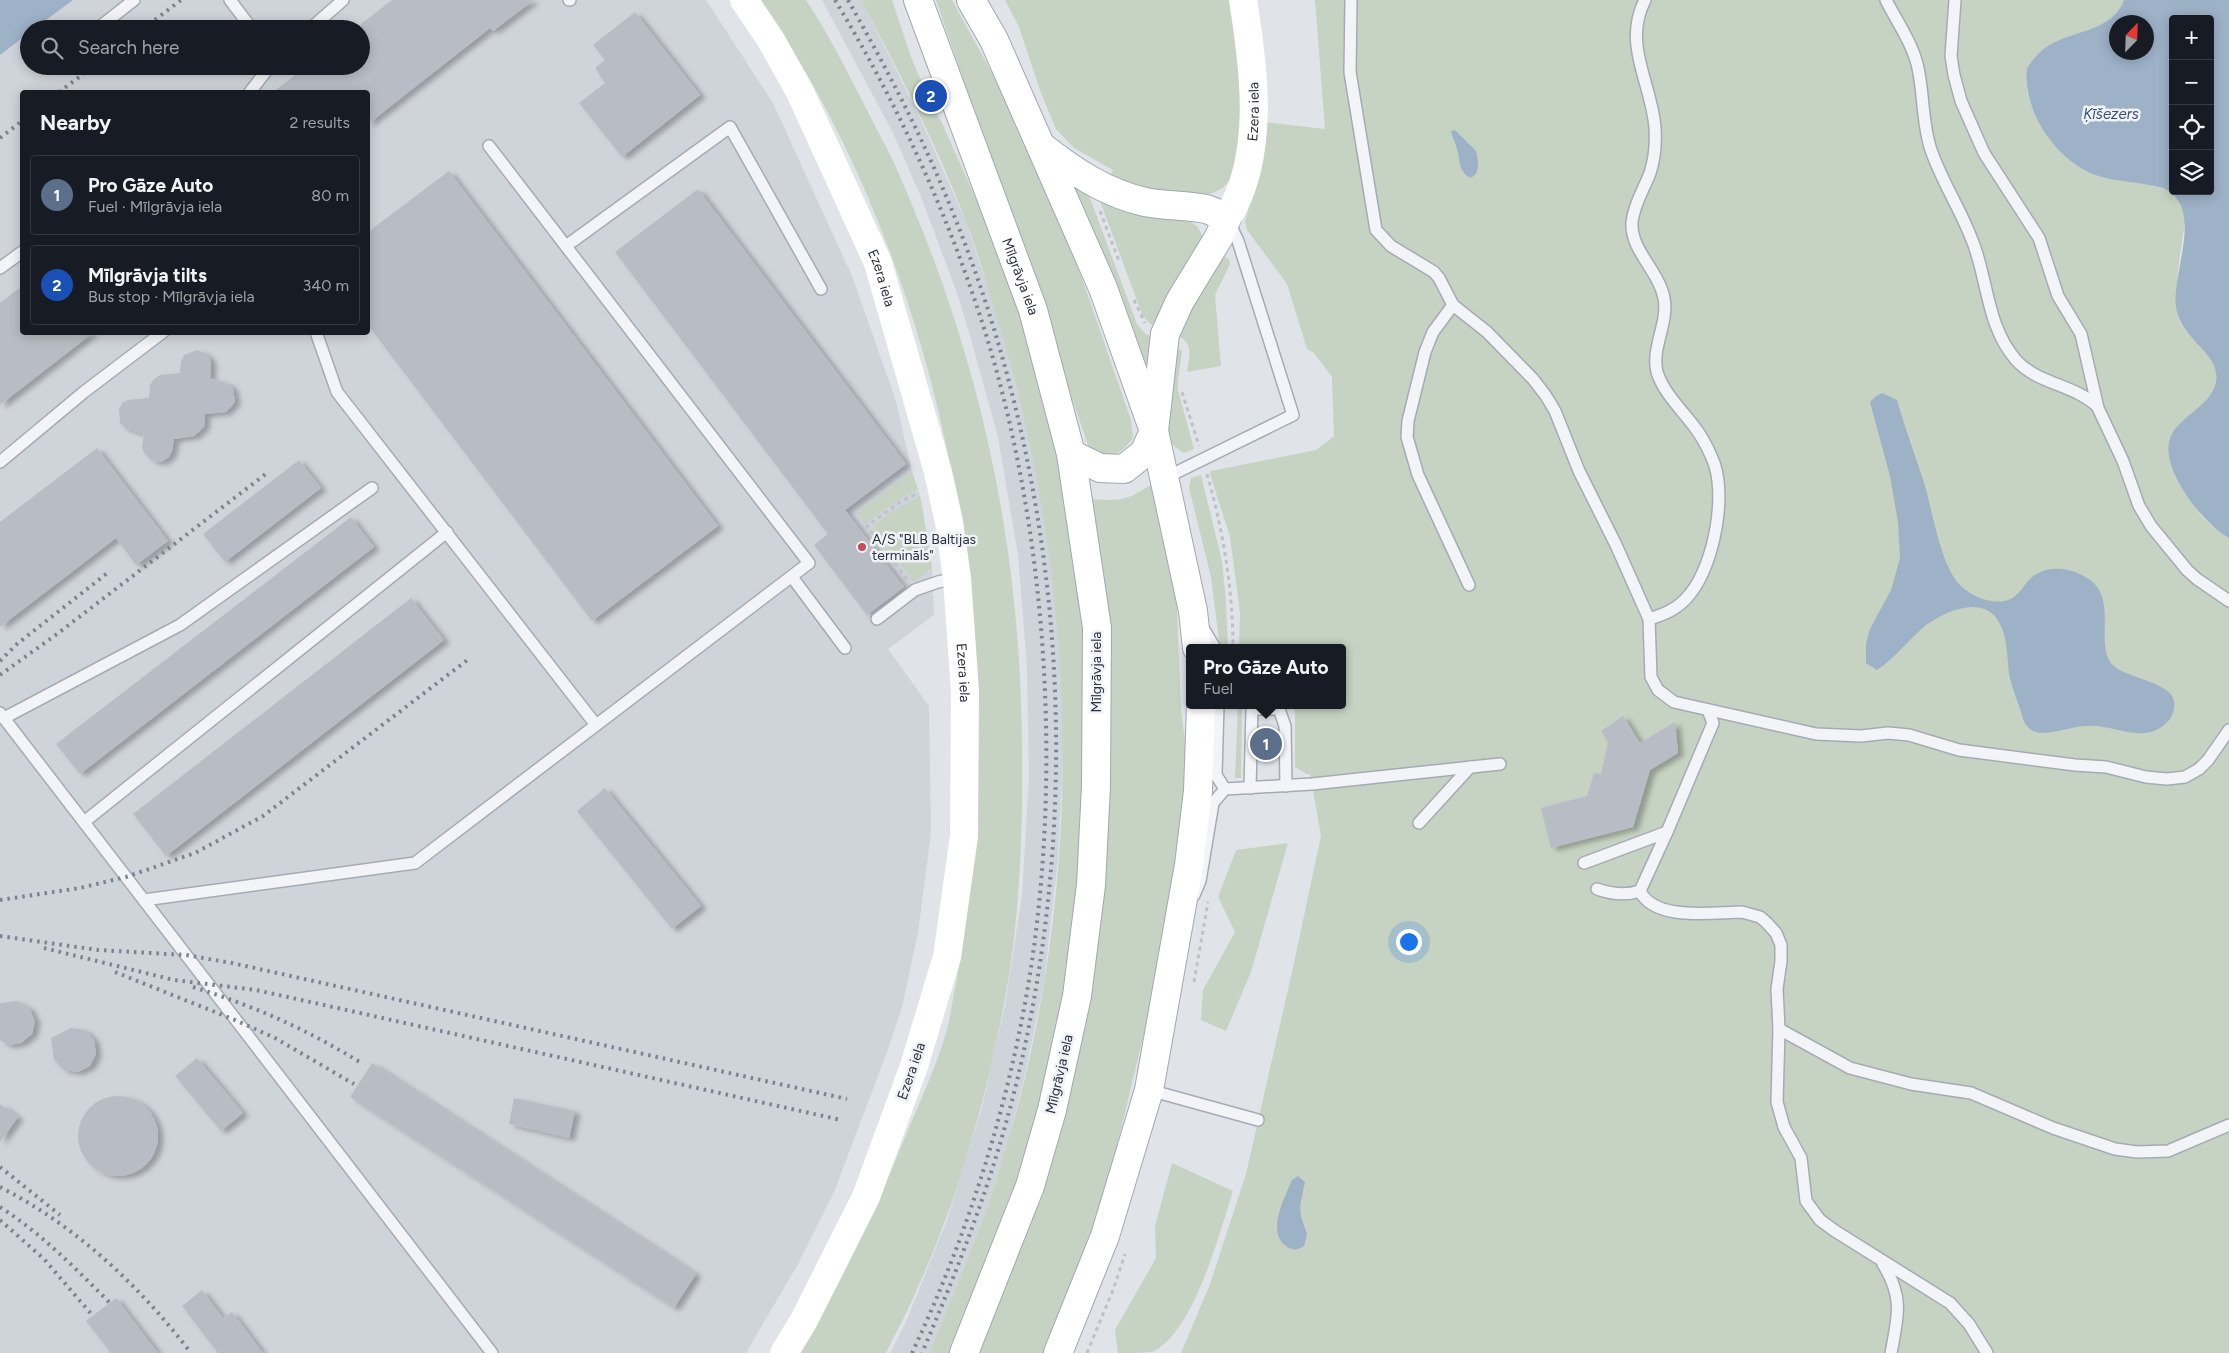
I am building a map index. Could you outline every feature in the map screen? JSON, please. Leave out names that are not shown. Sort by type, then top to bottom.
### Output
[{"type":"main road","name":"Ezera iela","points":[[744,0],[800,92],[878,263],[938,472],[949,522],[956,578],[965,692],[964,836],[947,957],[914,1066],[866,1197],[803,1322],[784,1353]]},
{"type":"main road","name":"Mīlgrāvja iela","points":[[918,0],[1034,310],[1071,454],[1096,628],[1096,786],[1091,885],[1077,996],[1052,1110],[1030,1186],[964,1353]]},
{"type":"main road","points":[[971,0],[994,40],[1102,288],[1154,431],[1193,611],[1197,644]]},
{"type":"main road","name":"Ezera iela","points":[[1154,431],[1165,334],[1180,301],[1219,237],[1245,181],[1250,160],[1254,104],[1242,0]]},
{"type":"main road","points":[[1040,145],[1073,171],[1098,185],[1122,195],[1145,202],[1207,209],[1227,218]]},
{"type":"main road","points":[[1071,454],[1100,468],[1124,468],[1144,453],[1154,431]]},
{"type":"main road","points":[[1058,1353],[1105,1236],[1148,1090],[1189,865],[1198,791],[1201,709]]},
{"type":"lane","points":[[108,20],[134,0]]},
{"type":"lane","points":[[230,0],[245,20]]},
{"type":"lane","points":[[320,20],[343,0]]},
{"type":"lane","points":[[1351,0],[1350,72],[1376,230],[1391,246],[1434,272],[1453,305],[1487,332],[1533,379],[1546,396],[1649,619],[1652,677],[1658,690],[1674,702],[1816,734],[1861,736],[1888,733],[1909,735],[1959,750],[2075,765],[2106,767],[2146,777],[2167,779],[2185,777],[2199,769],[2208,760],[2229,730]]},
{"type":"lane","points":[[1645,0],[1638,20],[1636,41],[1639,64],[1654,115],[1656,148],[1650,174],[1636,204],[1632,228],[1637,244],[1658,280],[1664,298],[1664,314],[1656,359],[1658,374],[1673,400],[1695,427],[1708,448],[1717,470],[1720,491],[1714,532],[1703,573],[1690,595],[1660,619],[1650,635]]},
{"type":"lane","points":[[1886,0],[1915,58],[1924,124],[1932,153],[1971,236],[1992,314],[2003,341],[2014,358],[2028,371],[2079,393],[2098,408]]},
{"type":"lane","points":[[1955,0],[1951,56],[1961,101],[1984,153],[2039,238],[2058,296],[2081,334],[2098,408],[2123,461],[2137,500],[2150,526],[2196,580],[2229,601]]},
{"type":"lane","points":[[252,90],[263,75]]},
{"type":"lane","points":[[566,246],[730,126],[821,289]]},
{"type":"lane","points":[[144,900],[415,863],[809,563],[489,146]]},
{"type":"lane","points":[[1165,478],[1293,415],[1238,241],[1227,218]]},
{"type":"lane","points":[[0,268],[20,253]]},
{"type":"lane","points":[[1440,322],[1446,307],[1447,293]]},
{"type":"lane","points":[[1453,305],[1433,332],[1425,352],[1408,421],[1407,437],[1418,475],[1469,585]]},
{"type":"lane","points":[[1440,322],[1453,315],[1467,317]]},
{"type":"lane","points":[[0,462],[84,392],[159,335]]},
{"type":"lane","points":[[317,335],[337,392],[596,725]]},
{"type":"lane","points":[[372,488],[180,624],[2,715],[492,1353]]},
{"type":"lane","points":[[84,822],[447,532]]},
{"type":"lane","points":[[792,577],[845,648]]},
{"type":"lane","points":[[877,619],[915,590],[956,578]]},
{"type":"lane","points":[[1642,604],[1649,609],[1666,614]]},
{"type":"lane","points":[[1193,611],[1212,644]]},
{"type":"lane","points":[[1649,619],[1666,614]]},
{"type":"lane","points":[[1218,709],[1216,775],[1225,789]]},
{"type":"lane","points":[[1250,788],[1252,709],[1279,709],[1285,726],[1286,786]]},
{"type":"lane","points":[[1708,710],[1713,723]]},
{"type":"lane","points":[[1722,714],[1713,723],[1668,832],[1640,891],[1642,896],[1650,903],[1670,911],[1742,912],[1760,918],[1772,927],[1782,952],[1777,989],[1779,1029],[1777,1102],[1784,1127],[1800,1158],[1806,1201],[1820,1220],[1882,1262],[1950,1303],[1969,1324],[1987,1353]]},
{"type":"lane","points":[[1177,930],[1200,881],[1213,802],[1225,789],[1286,786],[1500,764]]},
{"type":"lane","points":[[1419,823],[1470,767]]},
{"type":"lane","points":[[1584,863],[1668,832]]},
{"type":"lane","points":[[1597,889],[1618,894],[1640,891]]},
{"type":"lane","points":[[1779,1029],[1850,1068],[1911,1084],[1971,1093],[2053,1128],[2115,1149],[2147,1153],[2168,1151],[2229,1125]]},
{"type":"lane","points":[[1148,1090],[1258,1120]]},
{"type":"lane","points":[[1882,1262],[1893,1280],[1897,1300],[1898,1324],[1891,1353]]},
{"type":"path","points":[[1099,210],[1119,262]]},
{"type":"path","points":[[1132,295],[1141,319],[1147,327]]},
{"type":"path","points":[[1182,385],[1199,447]]},
{"type":"path","points":[[1207,475],[1214,498],[1226,562],[1231,603],[1233,644]]},
{"type":"path","points":[[915,590],[867,526],[903,500],[922,492],[924,500]]},
{"type":"path","points":[[869,542],[872,540],[877,546],[880,543]]},
{"type":"shaded area","points":[[73,0],[706,0],[773,103],[852,276],[896,401],[912,472],[921,499],[932,567],[934,615],[888,649],[929,706],[931,832],[918,933],[902,1007],[887,1052],[834,1192],[798,1264],[746,1353],[0,1353],[0,55],[20,40],[20,75],[370,75],[370,20],[46,20]]},
{"type":"shaded area","points":[[822,0],[861,0],[921,120],[967,224],[1002,331],[1031,446],[1046,528],[1058,627],[1064,736],[1058,859],[1044,982],[1026,1070],[1006,1151],[969,1260],[929,1353],[890,1353],[905,1324],[947,1220],[981,1111],[1005,1006],[1022,895],[1029,778],[1027,667],[1018,555],[998,437],[957,293],[921,197],[893,133]]},
{"type":"green space","points":[[760,0],[806,0],[823,27],[888,150],[924,233],[949,303],[971,374],[989,445],[1003,518],[1013,591],[1019,666],[1022,799],[1019,884],[1010,969],[995,1049],[962,1173],[933,1252],[910,1305],[886,1353],[799,1353],[843,1275],[868,1222],[926,1087],[948,1027],[963,938],[973,845],[977,719],[975,640],[966,556],[952,471],[933,388],[909,306],[880,225],[845,147],[805,72]]},
{"type":"green space","points":[[861,0],[892,0],[911,57],[988,226],[1017,304],[1041,383],[1065,492],[1084,644],[1087,788],[1075,929],[1057,1045],[1013,1198],[989,1265],[951,1353],[929,1353],[970,1255],[1004,1155],[1031,1049],[1050,942],[1060,834],[1062,725],[1056,617],[1042,509],[1020,403],[977,251],[956,195],[931,138]]},
{"type":"green space","points":[[936,0],[952,0],[1009,104],[1057,206],[1131,420],[1133,438],[1118,453],[1107,455],[1088,445]]},
{"type":"green space","points":[[1005,0],[1231,0],[1241,100],[1241,129],[1238,155],[1232,176],[1221,189],[1209,194],[1196,196],[1165,193],[1109,178],[1113,170],[1074,148],[1056,129],[1041,93],[1019,27]]},
{"type":"green space","points":[[1315,0],[2124,0],[2114,15],[2109,15],[2109,20],[2089,30],[2066,37],[2042,50],[2027,68],[2027,89],[2032,108],[2045,133],[2064,155],[2075,164],[2099,176],[2163,188],[2169,192],[2169,195],[2174,195],[2180,201],[2185,221],[2178,272],[2177,311],[2183,328],[2208,355],[2216,371],[2216,380],[2209,397],[2169,439],[2199,513],[2229,538],[2229,1353],[1181,1353],[1210,1284],[1246,1174],[1321,836],[1310,774],[1295,767],[1294,709],[1346,709],[1346,644],[1239,644],[1240,613],[1230,537],[1210,474],[1211,471],[1316,450],[1334,436],[1332,377],[1314,353],[1307,349],[1287,284],[1247,230],[1245,221],[1253,194],[1264,122],[1325,129]]},
{"type":"green space","points":[[1068,179],[1087,190],[1137,324],[1145,334],[1155,337],[1144,382]]},
{"type":"green space","points":[[1100,197],[1183,218],[1197,226],[1203,237],[1156,327],[1148,322],[1142,314]]},
{"type":"green space","points":[[1222,255],[1229,259],[1230,264],[1215,295],[1221,366],[1187,372],[1190,355],[1188,346],[1176,334]]},
{"type":"green space","points":[[1174,346],[1182,351],[1178,390],[1194,449],[1184,453],[1171,441],[1166,427],[1167,392]]},
{"type":"green space","points":[[912,472],[918,489],[901,498],[865,524],[857,513]]},
{"type":"green space","points":[[1201,475],[1222,561],[1228,644],[1219,644],[1211,577],[1189,488],[1191,478]]},
{"type":"green space","points":[[1152,484],[1168,546],[1177,608],[1181,710],[1188,763],[1177,872],[1152,1000],[1105,1196],[1075,1288],[1045,1353],[978,1353],[1032,1214],[1105,844],[1111,706],[1106,607],[1090,499],[1123,499],[1136,494]]},
{"type":"green space","points":[[920,496],[932,567],[914,582],[873,527],[891,512]]},
{"type":"green space","points":[[1238,709],[1242,709],[1241,778],[1235,778]]},
{"type":"green space","points":[[1288,843],[1251,972],[1226,1031],[1201,1020],[1203,990],[1235,932],[1218,897],[1236,850]]},
{"type":"green space","points":[[1172,1163],[1233,1191],[1203,1280],[1180,1325],[1167,1341],[1152,1352],[1118,1353],[1115,1330],[1156,1258],[1155,1226]]},
{"type":"water","points":[[0,0],[73,0],[46,20],[20,20],[20,40],[0,55]]},
{"type":"water","name":"Ķīšezers","points":[[2124,0],[2229,0],[2229,538],[2206,520],[2184,491],[2175,475],[2170,459],[2169,445],[2173,432],[2204,402],[2216,381],[2216,371],[2212,362],[2185,329],[2179,319],[2176,307],[2176,293],[2185,225],[2182,210],[2173,195],[2214,195],[2214,15],[2169,15],[2169,192],[2163,188],[2146,184],[2120,181],[2095,175],[2081,168],[2067,158],[2044,132],[2030,101],[2027,68],[2038,55],[2055,42],[2089,30],[2109,20],[2109,60],[2154,60],[2154,15],[2114,15]]},
{"type":"water","points":[[1455,130],[1476,151],[1478,169],[1471,178],[1461,168],[1458,151],[1451,131]]},
{"type":"water","points":[[1882,393],[1897,400],[1925,486],[1946,562],[1958,583],[1979,598],[1999,602],[2009,600],[2035,575],[2051,569],[2075,572],[2090,580],[2098,589],[2103,600],[2105,612],[2105,649],[2109,659],[2115,667],[2158,685],[2171,695],[2174,701],[2174,708],[2167,723],[2146,733],[2127,732],[2097,726],[2081,726],[2047,733],[2036,732],[2031,729],[2024,721],[2009,674],[2003,630],[1993,615],[1985,609],[1975,607],[1954,610],[1926,625],[1877,670],[1866,663],[1866,644],[1870,629],[1891,590],[1900,558],[1898,522],[1890,476],[1870,402]]},
{"type":"water","points":[[1298,1176],[1305,1182],[1300,1206],[1301,1217],[1307,1234],[1304,1246],[1293,1249],[1288,1248],[1280,1240],[1277,1223],[1292,1180]]},
{"type":"building","points":[[392,0],[534,0],[493,31],[490,28],[370,122],[370,90],[276,90],[295,75],[370,75],[370,20],[366,20]]},
{"type":"building","points":[[635,12],[700,95],[622,157],[579,103],[605,83],[595,68],[605,60],[593,45]]},
{"type":"building","points":[[449,171],[718,526],[592,621],[370,328],[370,230]]},
{"type":"building","points":[[698,189],[906,464],[845,510],[904,587],[867,615],[814,545],[828,534],[615,252]]},
{"type":"building","points":[[20,288],[20,335],[90,335],[0,405],[0,303]]},
{"type":"building","points":[[197,350],[209,357],[211,364],[210,378],[229,384],[233,389],[235,402],[226,412],[205,414],[204,427],[194,436],[174,439],[169,457],[163,461],[156,462],[145,454],[142,448],[144,434],[125,428],[120,423],[119,409],[122,403],[128,400],[149,398],[150,385],[154,379],[160,375],[180,373],[181,361],[184,355]]},
{"type":"building","points":[[97,448],[168,541],[136,565],[116,538],[0,627],[0,522]]},
{"type":"building","points":[[299,460],[321,488],[225,562],[203,534]]},
{"type":"building","points":[[351,517],[374,547],[80,774],[56,744]]},
{"type":"building","points":[[411,598],[444,640],[166,856],[133,814]]},
{"type":"building","points":[[1623,716],[1640,743],[1675,722],[1678,753],[1650,770],[1633,827],[1551,848],[1541,808],[1587,796],[1594,773],[1601,774],[1608,742],[1601,731]]},
{"type":"building","points":[[605,788],[701,906],[672,929],[577,811]]},
{"type":"building","points":[[17,1001],[29,1008],[35,1021],[32,1034],[21,1043],[8,1045],[0,1040],[0,1003]]},
{"type":"building","points":[[71,1028],[85,1030],[94,1040],[96,1054],[90,1066],[78,1072],[64,1070],[54,1060],[51,1038]]},
{"type":"building","points":[[197,1058],[243,1113],[221,1131],[175,1076]]},
{"type":"building","points":[[372,1063],[696,1274],[674,1308],[350,1097]]},
{"type":"building","points":[[118,1096],[133,1099],[146,1108],[155,1121],[158,1136],[155,1151],[146,1164],[133,1173],[118,1176],[103,1173],[90,1164],[81,1151],[78,1136],[81,1121],[90,1108],[103,1099]]},
{"type":"building","points":[[514,1098],[575,1111],[569,1138],[509,1124]]},
{"type":"building","points":[[0,1104],[18,1117],[0,1142]]},
{"type":"building","points":[[202,1290],[223,1318],[232,1312],[263,1353],[218,1353],[182,1306]]},
{"type":"building","points":[[116,1298],[158,1353],[111,1353],[86,1321]]},
{"type":"railway","points":[[155,20],[181,0]]},
{"type":"railway","points":[[835,0],[894,107],[929,181],[973,295],[997,373],[1017,455],[1031,539],[1041,625],[1046,710],[1046,796],[1041,880],[1032,961],[1013,1061],[1001,1111],[970,1210],[933,1306],[912,1353]]},
{"type":"railway","points":[[848,0],[924,146],[946,196],[986,303],[1017,413],[1039,525],[1052,639],[1056,753],[1051,867],[1037,981],[1014,1093],[995,1160],[949,1288],[922,1353]]},
{"type":"railway","points":[[62,90],[82,75]]},
{"type":"railway","points":[[0,138],[20,123]]},
{"type":"railway","points":[[0,675],[57,634],[267,473]]},
{"type":"railway","points":[[0,661],[17,644],[110,571]]},
{"type":"railway","points":[[0,900],[80,888],[126,877],[195,853],[263,816],[470,658]]},
{"type":"railway","points":[[0,936],[98,950],[186,955],[232,963],[847,1099]]},
{"type":"railway","points":[[44,948],[174,980],[256,990],[841,1120]]},
{"type":"railway","points":[[115,972],[275,1038],[354,1084]]},
{"type":"railway","points":[[193,987],[281,1020],[363,1064]]},
{"type":"railway","points":[[0,1167],[60,1215]]},
{"type":"railway","points":[[0,1187],[55,1220],[104,1259],[150,1304],[191,1353]]},
{"type":"railway","points":[[0,1207],[44,1240],[110,1303]]},
{"type":"railway","points":[[0,1220],[44,1259],[93,1316]]},
{"type":"place","name":"Mīlgrāvja tilts","points":[[931,96]]},
{"type":"place","name":"A/S \"BLB Baltijas termināls\"","points":[[862,547]]},
{"type":"place","name":"Pro Gāze Auto","points":[[1266,744]]}]
